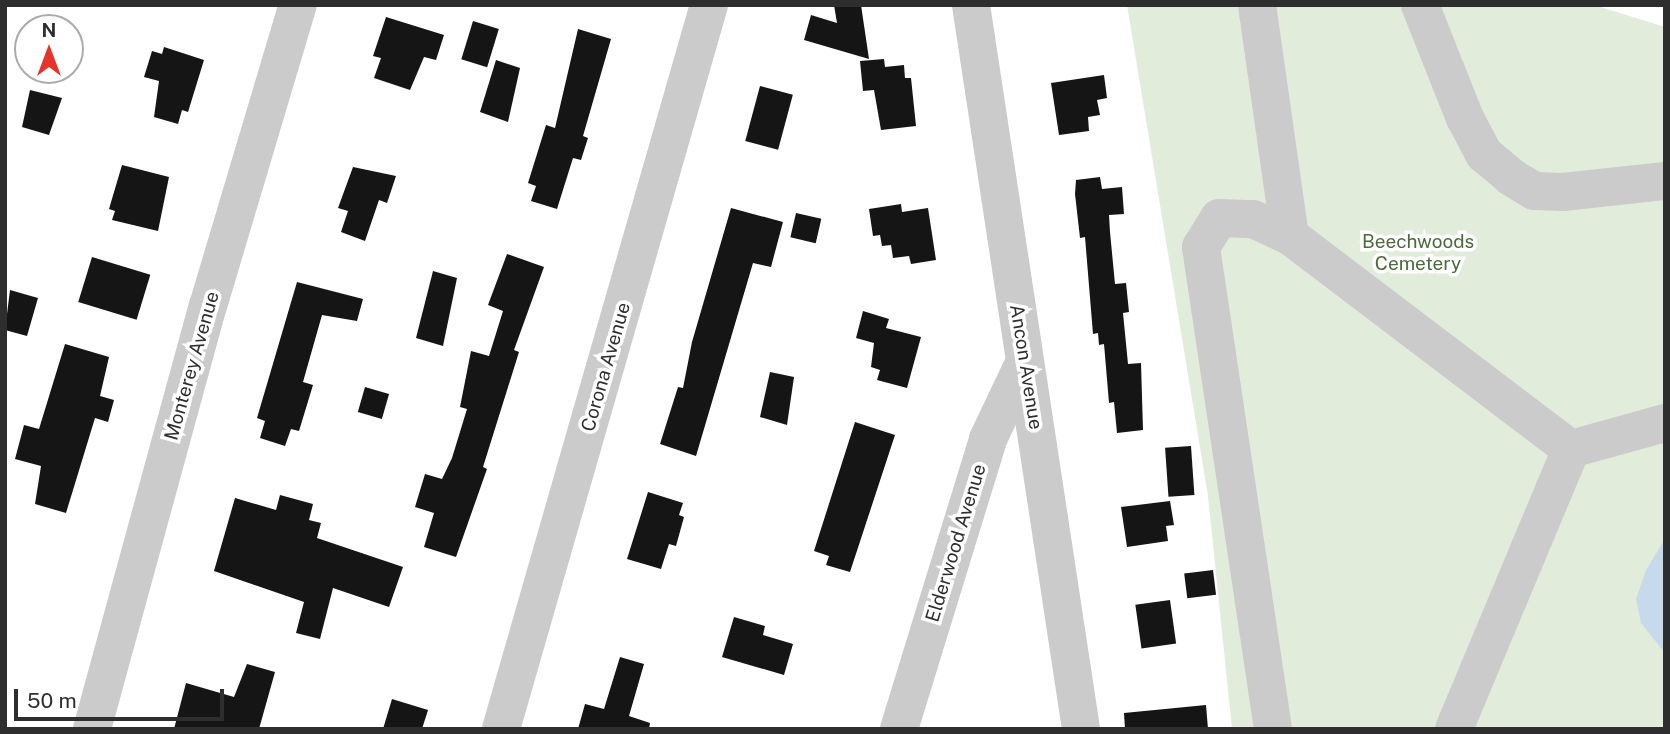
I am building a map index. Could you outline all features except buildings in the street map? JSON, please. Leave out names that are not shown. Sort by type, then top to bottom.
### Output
[{"type":"street","name":"Monterey Avenue","points":[[92,729],[208,306],[298,5]]},
{"type":"street","name":"Corona Avenue","points":[[501,729],[709,5]]},
{"type":"street","name":"Ancon Avenue","points":[[971,5],[1082,729]]},
{"type":"street","points":[[1257,5],[1290,236]]},
{"type":"street","points":[[1420,5],[1465,118],[1484,154],[1511,177],[1534,191],[1563,192],[1665,181]]},
{"type":"street","points":[[1273,729],[1201,247],[1219,218],[1253,219],[1290,236],[1571,449]]},
{"type":"street","name":"Elderwood Avenue","points":[[899,729],[988,439],[1025,361]]},
{"type":"street","points":[[1571,449],[1665,423]]},
{"type":"street","points":[[1454,729],[1571,449]]},
{"type":"green space","name":"Beechwoods Cemetery","points":[[1127,5],[1594,5],[1665,27],[1665,729],[1232,729],[1208,496]]},
{"type":"water","points":[[1665,539],[1665,653],[1641,623],[1636,599],[1646,570]]}]
